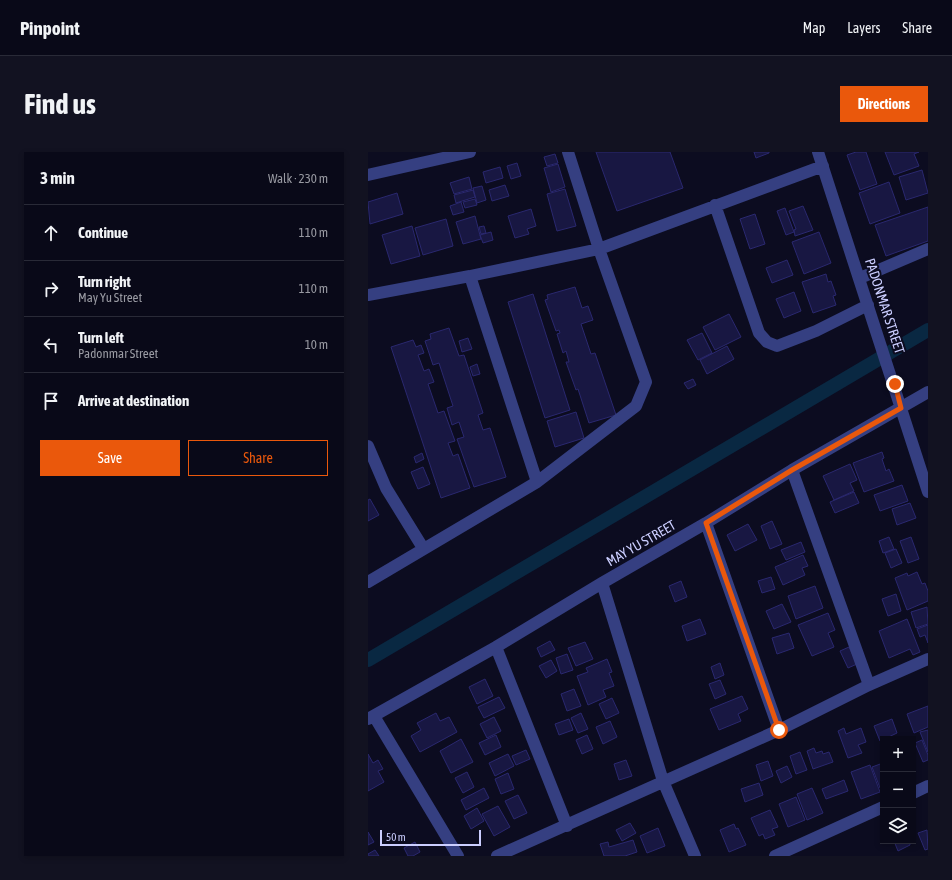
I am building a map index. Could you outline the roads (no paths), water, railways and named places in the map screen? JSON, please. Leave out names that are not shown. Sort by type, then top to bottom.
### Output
[{"type":"street","points":[[368,175],[428,157],[470,152]]},
{"type":"street","points":[[368,582],[537,482],[636,406],[646,382],[599,249],[568,152]]},
{"type":"street","name":"PADONMAR STREET","points":[[818,152],[895,384],[901,408],[928,492]]},
{"type":"street","points":[[368,295],[470,276],[599,249],[715,204],[823,166]]},
{"type":"street","points":[[715,204],[760,333],[767,342],[777,346],[816,331],[868,305]]},
{"type":"street","points":[[860,278],[928,249]]},
{"type":"street","points":[[470,276],[537,482]]},
{"type":"street","name":"MAY YU STREET","points":[[371,718],[706,523],[792,470],[928,392]]},
{"type":"street","points":[[368,446],[386,488],[424,548]]},
{"type":"street","points":[[792,470],[869,685]]},
{"type":"street","points":[[706,523],[779,730]]},
{"type":"street","points":[[602,583],[663,781],[695,856]]},
{"type":"street","points":[[496,646],[567,826]]},
{"type":"street","points":[[497,856],[779,730],[869,685],[928,659]]},
{"type":"street","points":[[371,718],[458,856]]},
{"type":"street","points":[[916,792],[928,786]]},
{"type":"street","points":[[775,856],[881,808]]},
{"type":"waterway","points":[[368,660],[928,330]]}]
